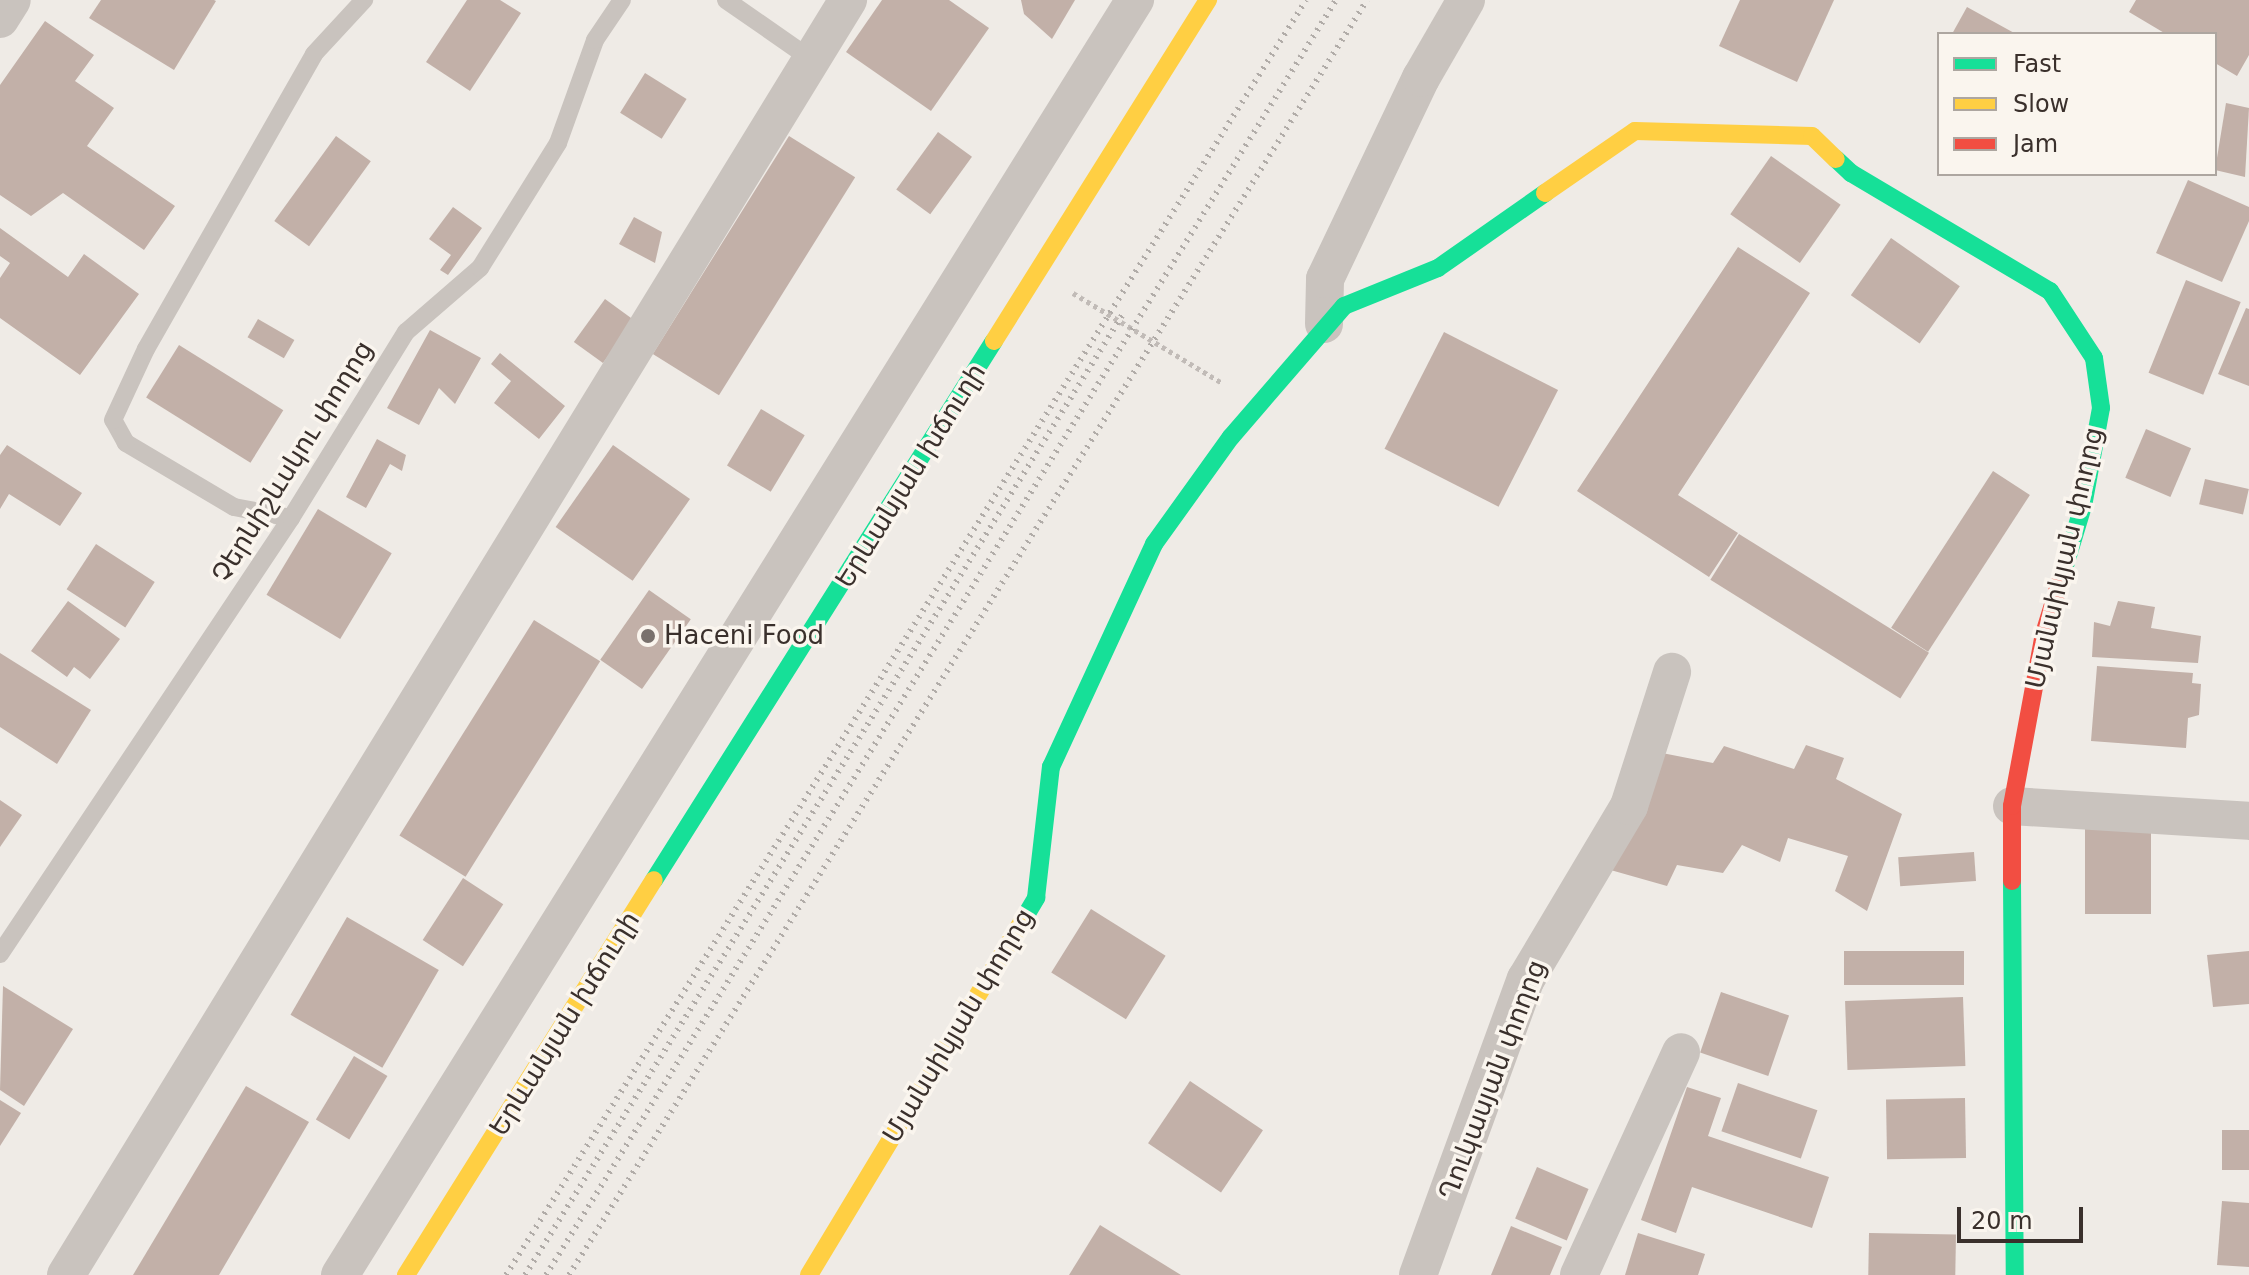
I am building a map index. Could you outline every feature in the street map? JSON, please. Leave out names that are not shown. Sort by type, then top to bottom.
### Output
[{"type":"main road","name":"Երևանյան խճուղի","points":[[406,1275],[1039,272],[1202,2]]},
{"type":"main road","name":"Մյանսիկյան փողոց","points":[[809,1275],[1036,898],[1051,767],[1154,544],[1231,437],[1262,404],[1324,324],[1344,306],[1438,268],[1635,131],[1812,136],[1851,173],[2050,291],[2094,358],[2101,408],[2083,506],[2044,634],[2012,806],[2015,1275]]},
{"type":"street","points":[[0,19],[12,0]]},
{"type":"street","points":[[66,1275],[848,0]]},
{"type":"street","points":[[340,1275],[1135,0]]},
{"type":"street","points":[[1324,324],[1325,279],[1421,78],[1466,0]]},
{"type":"street","name":"Ղուկասյան փողոց","points":[[1418,1275],[1526,979],[1629,806],[1672,672]]},
{"type":"street","points":[[2012,806],[2249,821]]},
{"type":"street","points":[[1579,1275],[1681,1052]]},
{"type":"lane","points":[[291,518],[234,507],[126,443],[113,420],[146,349],[314,54],[364,0]]},
{"type":"lane","name":"Չերնիշևսկու փողոց","points":[[0,954],[291,518],[406,332],[480,268],[558,143],[595,40],[622,0]]},
{"type":"lane","points":[[726,0],[811,59]]},
{"type":"path","points":[[1039,272],[1191,367],[1262,404]]},
{"type":"building","points":[[101,0],[216,1],[174,70],[89,18]]},
{"type":"building","points":[[467,0],[500,0],[521,13],[470,91],[426,62]]},
{"type":"building","points":[[882,0],[949,0],[989,28],[931,111],[846,52]]},
{"type":"building","points":[[1021,0],[1075,0],[1052,39],[1024,14]]},
{"type":"building","points":[[1740,0],[1834,0],[1797,82],[1719,46]]},
{"type":"building","points":[[2136,0],[2249,0],[2249,55],[2237,76],[2217,64],[2217,32],[2163,32],[2129,12]]},
{"type":"building","points":[[1967,7],[2012,32],[1953,32]]},
{"type":"building","points":[[45,21],[94,55],[75,81],[114,108],[87,146],[175,206],[144,250],[63,193],[31,216],[0,195],[0,85]]},
{"type":"building","points":[[645,73],[687,99],[662,139],[620,113]]},
{"type":"building","points":[[2226,103],[2249,108],[2245,177],[2217,170]]},
{"type":"building","points":[[938,132],[972,157],[930,214],[896,189]]},
{"type":"building","points":[[336,136],[371,161],[309,246],[274,221]]},
{"type":"building","points":[[789,136],[855,177],[719,395],[653,354]]},
{"type":"building","points":[[1771,156],[1841,205],[1800,263],[1730,214]]},
{"type":"building","points":[[2188,180],[2249,207],[2249,221],[2222,282],[2156,253]]},
{"type":"building","points":[[453,207],[482,228],[448,275],[440,270],[451,255],[429,239]]},
{"type":"building","points":[[634,217],[662,232],[655,263],[619,244]]},
{"type":"building","points":[[0,228],[68,277],[84,254],[139,294],[80,375],[0,318],[0,278],[10,263],[0,256]]},
{"type":"building","points":[[1891,238],[1960,286],[1920,344],[1851,295]]},
{"type":"building","points":[[1738,247],[1810,293],[1678,495],[1738,533],[1709,577],[1577,491]]},
{"type":"building","points":[[2186,280],[2241,302],[2203,395],[2149,373]]},
{"type":"building","points":[[605,299],[634,320],[603,363],[574,342]]},
{"type":"building","points":[[2246,308],[2249,309],[2249,386],[2218,374]]},
{"type":"building","points":[[258,319],[294,340],[284,358],[248,337]]},
{"type":"building","points":[[430,330],[481,358],[455,404],[439,388],[419,425],[387,408]]},
{"type":"building","points":[[1444,332],[1558,390],[1499,507],[1385,449]]},
{"type":"building","points":[[179,345],[283,410],[250,463],[146,398]]},
{"type":"building","points":[[500,353],[565,406],[539,439],[494,403],[511,381],[491,364]]},
{"type":"building","points":[[761,409],[805,435],[771,492],[727,466]]},
{"type":"building","points":[[2146,429],[2191,448],[2170,497],[2125,478]]},
{"type":"building","points":[[377,439],[406,455],[402,471],[390,464],[366,508],[346,497]]},
{"type":"building","points":[[7,445],[82,493],[60,526],[9,494],[0,509],[0,455]]},
{"type":"building","points":[[613,445],[690,499],[633,581],[556,527]]},
{"type":"building","points":[[1993,471],[2030,495],[1928,652],[1891,628]]},
{"type":"building","points":[[2205,479],[2249,489],[2243,514],[2199,504]]},
{"type":"building","points":[[318,509],[392,553],[340,639],[266,595]]},
{"type":"building","points":[[1739,534],[1929,653],[1900,698],[1710,580]]},
{"type":"building","points":[[96,544],[155,582],[125,627],[67,589]]},
{"type":"building","name":"Haceni Food","points":[[649,590],[691,619],[642,689],[600,660]]},
{"type":"building","points":[[68,601],[120,639],[90,679],[74,667],[67,677],[31,651]]},
{"type":"building","points":[[2118,601],[2155,607],[2151,628],[2201,636],[2198,663],[2092,657],[2094,622],[2110,626]]},
{"type":"building","points":[[534,620],[600,661],[466,877],[399,835]]},
{"type":"building","points":[[0,653],[91,710],[57,764],[0,727]]},
{"type":"building","points":[[2097,666],[2193,673],[2192,683],[2201,684],[2199,715],[2188,718],[2186,748],[2091,741]]},
{"type":"building","points":[[1806,745],[1844,758],[1836,779],[1902,814],[1867,911],[1835,891],[1848,856],[1788,838],[1780,862],[1742,845],[1723,873],[1677,865],[1667,886],[1607,869],[1662,753],[1713,763],[1724,746],[1794,769]]},
{"type":"building","points":[[0,800],[22,815],[0,847]]},
{"type":"building","points":[[2085,824],[2151,824],[2151,914],[2085,914]]},
{"type":"building","points":[[1974,852],[1976,881],[1900,886],[1898,857]]},
{"type":"building","points":[[463,878],[503,904],[463,966],[423,940]]},
{"type":"building","points":[[1091,909],[1166,956],[1126,1019],[1051,973]]},
{"type":"building","points":[[347,917],[439,970],[382,1068],[291,1015]]},
{"type":"building","points":[[1844,951],[1964,951],[1964,985],[1844,985]]},
{"type":"building","points":[[2249,951],[2249,1004],[2213,1007],[2207,955]]},
{"type":"building","points":[[3,986],[73,1029],[24,1106],[0,1090]]},
{"type":"building","points":[[1721,992],[1789,1015],[1768,1076],[1700,1053]]},
{"type":"building","points":[[1963,997],[1965,1066],[1847,1070],[1845,1001]]},
{"type":"building","points":[[354,1056],[387,1076],[349,1140],[316,1119]]},
{"type":"building","points":[[1190,1081],[1263,1130],[1221,1192],[1148,1143]]},
{"type":"building","points":[[1738,1083],[1817,1110],[1801,1159],[1721,1131]]},
{"type":"building","points":[[246,1086],[309,1122],[219,1275],[133,1275]]},
{"type":"building","points":[[1687,1087],[1721,1098],[1708,1136],[1829,1177],[1812,1228],[1692,1187],[1676,1233],[1641,1220]]},
{"type":"building","points":[[1965,1098],[1966,1158],[1887,1159],[1886,1099]]},
{"type":"building","points":[[0,1100],[21,1113],[0,1146]]},
{"type":"building","points":[[2222,1130],[2249,1130],[2249,1170],[2222,1170]]},
{"type":"building","points":[[1537,1167],[1589,1189],[1567,1240],[1515,1219]]},
{"type":"building","points":[[2222,1201],[2249,1203],[2249,1267],[2217,1265]]},
{"type":"building","points":[[1100,1225],[1181,1275],[1069,1275]]},
{"type":"building","points":[[1511,1226],[1562,1247],[1550,1275],[1491,1275]]},
{"type":"building","points":[[1638,1233],[1705,1254],[1698,1275],[1625,1275]]},
{"type":"building","points":[[1869,1233],[1956,1235],[1955,1275],[1868,1275]]},
{"type":"railway","points":[[506,1275],[1306,0]]},
{"type":"railway","points":[[546,1275],[1336,0]]},
{"type":"railway","points":[[569,1275],[1367,0]]},
{"type":"railway","points":[[525,1275],[1123,314]]},
{"type":"traffic: fast","points":[[1836,159],[1851,173],[2050,291],[2094,358],[2101,408],[2083,506],[2064,569]]},
{"type":"traffic: fast","points":[[1023,920],[1036,898],[1051,767],[1154,544],[1231,437],[1344,306],[1438,268],[1545,193]]},
{"type":"traffic: fast","points":[[654,880],[994,341]]},
{"type":"traffic: fast","points":[[2012,881],[2015,1275]]},
{"type":"traffic: slow","points":[[994,341],[1208,0]]},
{"type":"traffic: slow","points":[[1545,193],[1635,131],[1812,136],[1836,159]]},
{"type":"traffic: slow","points":[[406,1275],[654,880]]},
{"type":"traffic: slow","points":[[809,1275],[1023,920]]},
{"type":"traffic: jam","points":[[2012,881],[2012,806],[2044,634],[2064,569]]},
{"type":"place","name":"Haceni Food","points":[[648,636]]}]
